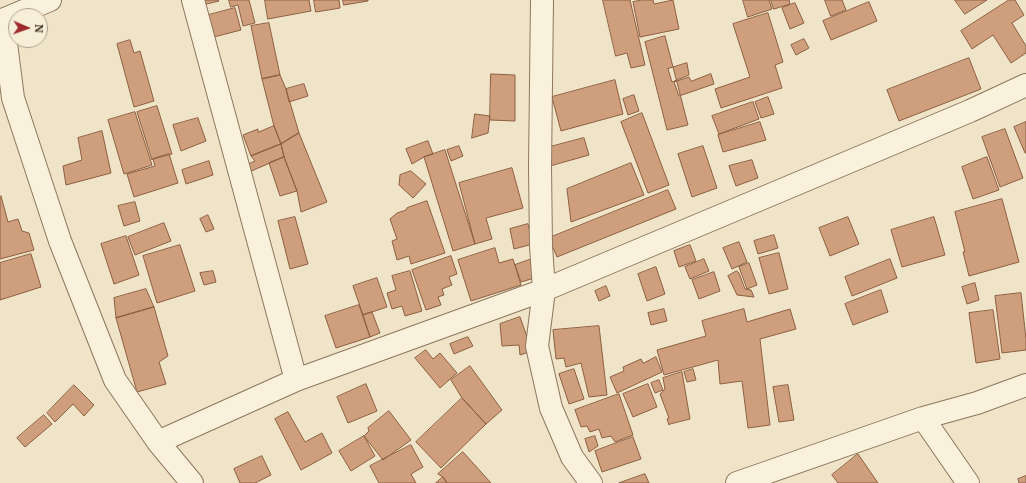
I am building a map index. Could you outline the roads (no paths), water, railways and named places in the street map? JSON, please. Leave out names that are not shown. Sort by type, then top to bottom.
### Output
[{"type":"street","points":[[50,0],[1,20],[13,98],[60,241],[115,380],[158,442],[192,483]]},
{"type":"street","points":[[192,0],[296,380]]},
{"type":"street","points":[[542,0],[540,167],[541,246],[544,290],[537,346],[551,408],[572,457],[592,483]]},
{"type":"street","points":[[158,442],[296,380],[544,290],[963,114],[1026,85]]},
{"type":"street","points":[[738,483],[923,418],[977,403],[1026,385]]},
{"type":"street","points":[[923,418],[968,483]]}]
